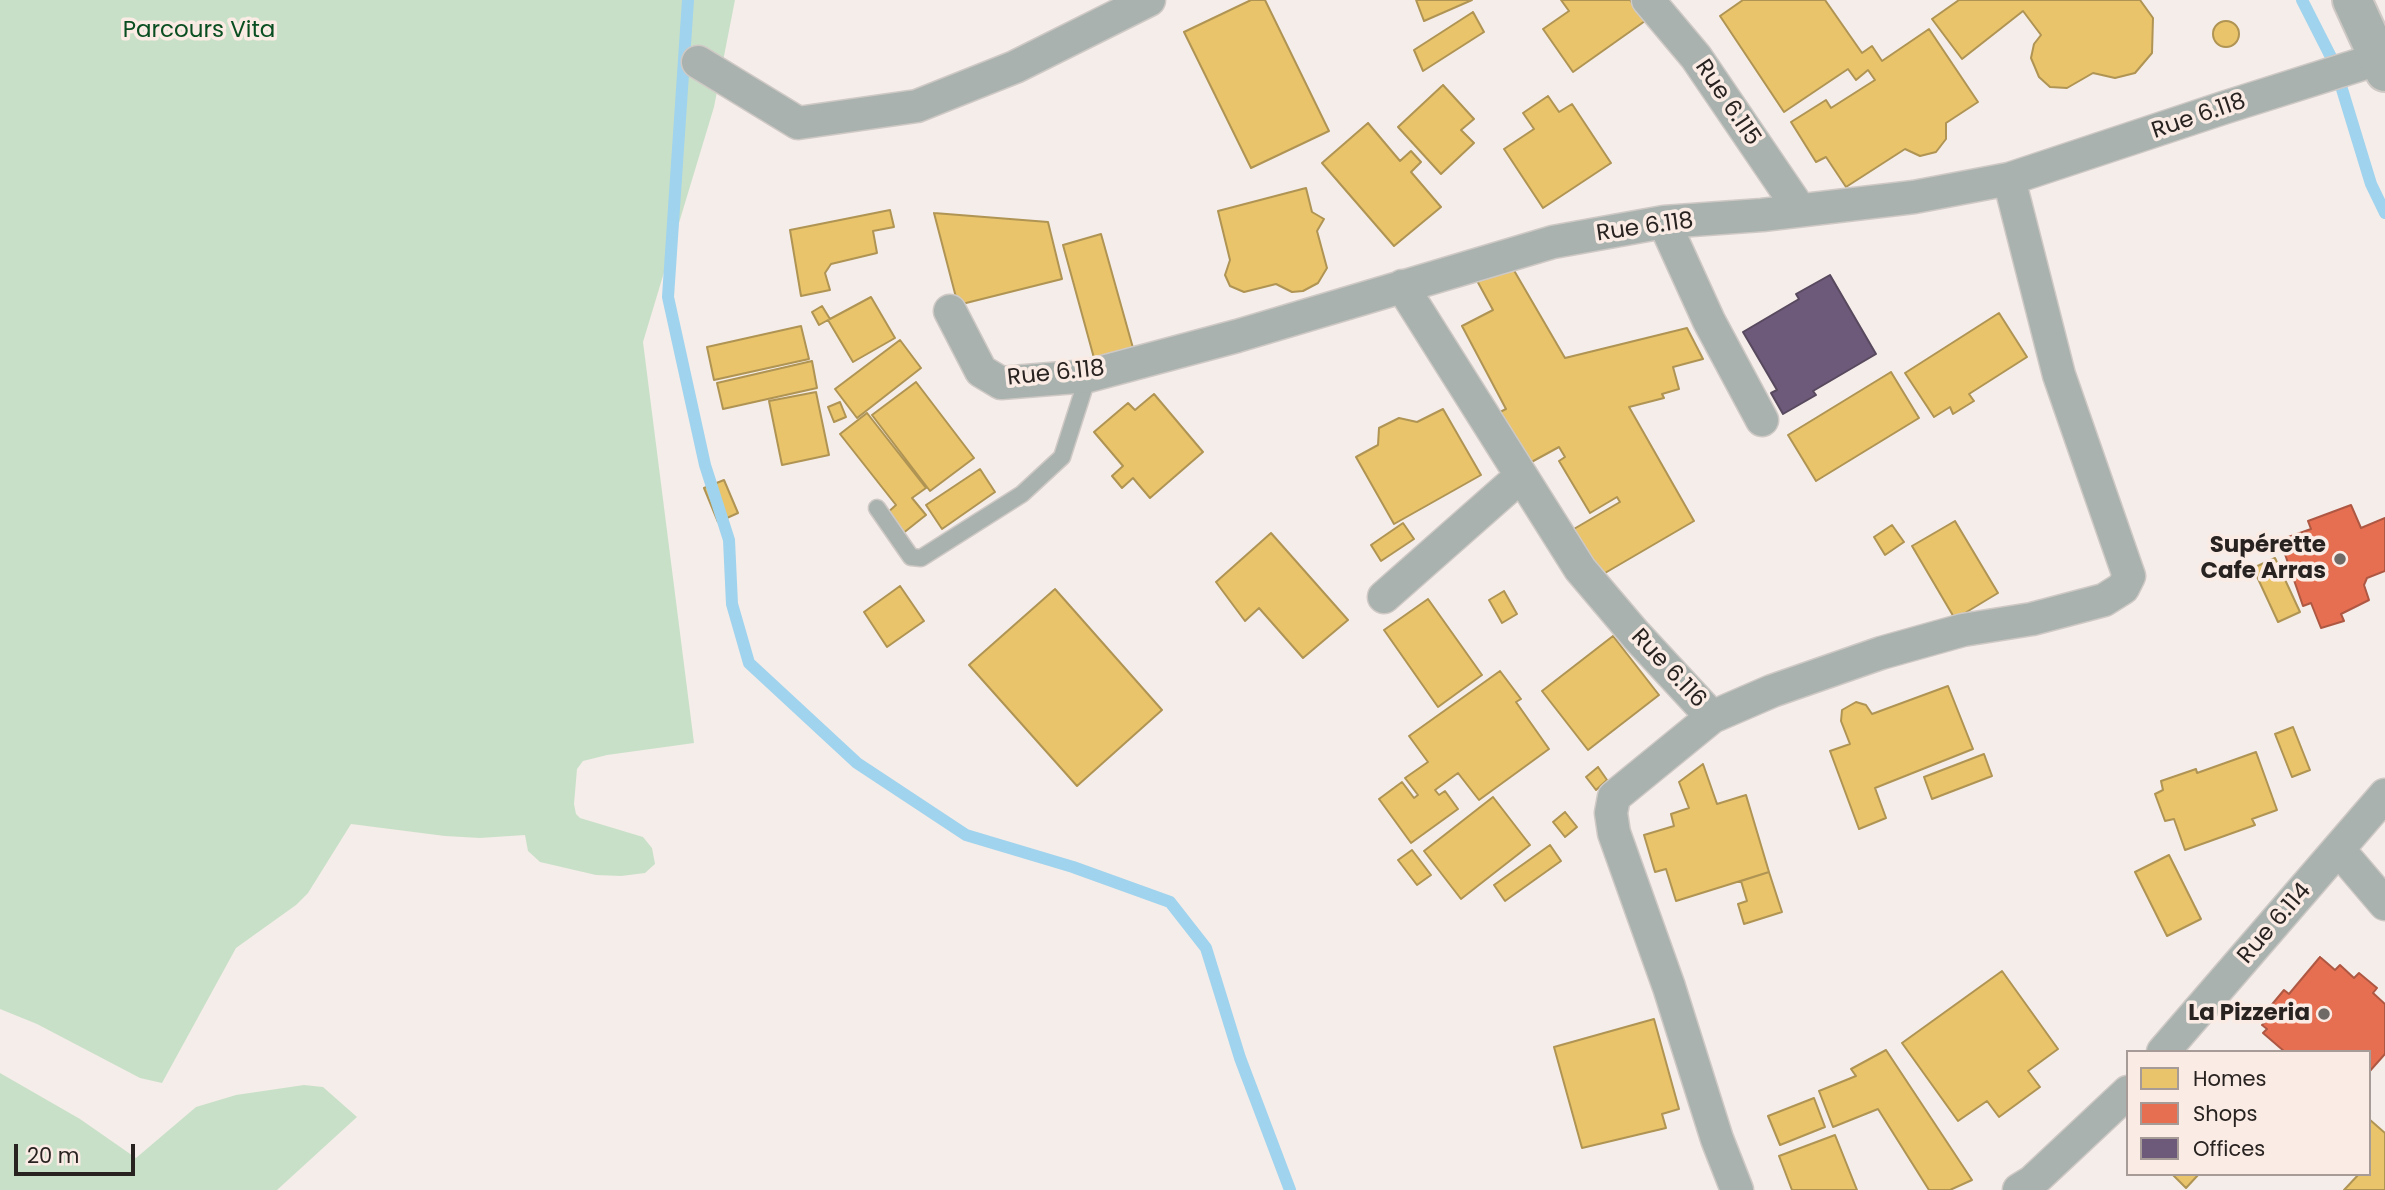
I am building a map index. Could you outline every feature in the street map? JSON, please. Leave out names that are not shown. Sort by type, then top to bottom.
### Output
[{"type":"street","points":[[698,62],[798,123],[917,106],[1016,66],[1149,0]]},
{"type":"street","name":"Rue 6.115","points":[[1648,0],[1696,57],[1800,210]]},
{"type":"street","points":[[2352,0],[2382,66]]},
{"type":"street","name":"Rue 6.118","points":[[950,311],[981,371],[1001,383],[1088,376],[1237,336],[1553,242],[1664,222],[1914,197],[2009,180],[2223,107],[2382,66]]},
{"type":"street","name":"Rue 6.116","points":[[1402,285],[1580,569],[1636,635],[1712,717],[1772,691],[1881,653],[1963,630],[2032,619],[2104,600],[2123,588],[2129,576],[2059,375],[2009,180]]},
{"type":"street","points":[[1664,222],[1709,321],[1762,420]]},
{"type":"street","points":[[1384,597],[1520,477]]},
{"type":"street","points":[[1712,717],[1614,797],[1611,813],[1614,833],[1669,987],[1717,1139],[1737,1190]]},
{"type":"street","name":"Rue 6.114","points":[[2165,1050],[2385,795]]},
{"type":"street","points":[[2339,850],[2385,904]]},
{"type":"street","points":[[2019,1190],[2032,1182],[2126,1093]]},
{"type":"lane","points":[[877,508],[911,557],[921,558],[1022,494],[1062,457],[1088,376]]},
{"type":"green space","name":"Parcours Vita","points":[[0,0],[735,0],[714,107],[643,342],[694,743],[607,755],[583,761],[577,769],[574,804],[576,814],[580,818],[643,837],[652,848],[655,864],[645,873],[596,875],[540,862],[528,851],[525,835],[480,838],[445,836],[351,824],[308,893],[296,905],[236,948],[162,1083],[140,1078],[37,1024],[0,1009]]},
{"type":"green space","points":[[0,1073],[80,1119],[136,1158],[196,1107],[236,1095],[304,1085],[323,1087],[357,1117],[277,1190],[0,1190]]},
{"type":"building: Homes","points":[[1251,0],[1265,0],[1329,131],[1251,168],[1184,32]]},
{"type":"building: Homes","points":[[1416,0],[1472,0],[1424,21]]},
{"type":"building: Homes","points":[[1561,0],[1630,0],[1645,21],[1573,72],[1543,29],[1569,11]]},
{"type":"building: Homes","points":[[1743,0],[1825,0],[1862,53],[1872,46],[1882,61],[1929,29],[1978,102],[1946,123],[1946,139],[1936,152],[1920,156],[1905,149],[1846,187],[1826,157],[1816,162],[1791,122],[1826,100],[1831,108],[1875,80],[1868,70],[1856,80],[1848,69],[1784,112],[1720,16]]},
{"type":"building: Homes","points":[[1959,0],[2140,0],[2153,18],[2152,53],[2135,73],[2115,78],[2093,73],[2067,88],[2050,87],[2039,77],[2031,58],[2034,44],[2041,35],[2023,11],[1962,59],[1932,19]]},
{"type":"building: Homes","points":[[1473,12],[1484,32],[1423,71],[1414,50]]},
{"type":"building: Homes","points":[[2226,21],[2236,24],[2239,34],[2236,44],[2226,47],[2216,44],[2213,34],[2216,24]]},
{"type":"building: Homes","points":[[1443,85],[1474,119],[1461,130],[1474,143],[1441,174],[1398,127]]},
{"type":"building: Homes","points":[[1548,96],[1559,112],[1572,104],[1611,163],[1543,208],[1504,149],[1534,129],[1523,113]]},
{"type":"building: Homes","points":[[1368,123],[1400,161],[1411,151],[1421,162],[1411,172],[1441,207],[1394,246],[1322,163]]},
{"type":"building: Homes","points":[[1306,188],[1312,212],[1324,219],[1317,231],[1327,268],[1318,283],[1303,291],[1292,292],[1276,284],[1244,292],[1230,286],[1225,275],[1230,260],[1218,211]]},
{"type":"building: Homes","points":[[890,210],[894,227],[873,231],[877,253],[831,264],[825,273],[830,290],[801,296],[790,230]]},
{"type":"building: Homes","points":[[934,213],[1048,222],[1062,279],[958,305]]},
{"type":"building: Homes","points":[[1101,234],[1133,348],[1094,358],[1063,245]]},
{"type":"building: Homes","points":[[1512,267],[1565,358],[1687,328],[1703,359],[1673,367],[1679,389],[1662,394],[1664,398],[1629,407],[1694,521],[1593,580],[1567,533],[1620,502],[1617,497],[1590,513],[1559,461],[1565,457],[1559,447],[1526,465],[1500,412],[1506,409],[1462,326],[1493,310],[1475,277]]},
{"type":"building: Homes","points":[[871,297],[895,338],[853,362],[828,320],[819,325],[812,312],[822,306],[830,319]]},
{"type":"building: Homes","points":[[1999,313],[2027,357],[1969,394],[1974,401],[1953,414],[1950,407],[1934,417],[1905,373]]},
{"type":"building: Homes","points":[[801,326],[809,359],[714,380],[707,347]]},
{"type":"building: Homes","points":[[900,340],[921,368],[857,418],[835,389]]},
{"type":"building: Homes","points":[[812,361],[817,388],[723,409],[717,383]]},
{"type":"building: Homes","points":[[1891,372],[1919,418],[1816,481],[1788,435]]},
{"type":"building: Homes","points":[[916,382],[974,458],[930,491],[872,415]]},
{"type":"building: Homes","points":[[816,392],[829,455],[782,465],[769,401]]},
{"type":"building: Homes","points":[[1154,394],[1203,452],[1150,498],[1133,478],[1122,488],[1112,476],[1123,466],[1094,432],[1128,403],[1135,410]]},
{"type":"building: Homes","points":[[840,402],[846,417],[834,422],[828,407]]},
{"type":"building: Homes","points":[[1443,409],[1481,475],[1394,524],[1356,457],[1378,445],[1379,428],[1399,418],[1417,422]]},
{"type":"building: Homes","points":[[867,413],[926,488],[912,498],[926,515],[902,534],[886,514],[896,505],[840,434]]},
{"type":"building: Homes","points":[[980,469],[995,492],[942,529],[926,505]]},
{"type":"building: Homes","points":[[724,480],[738,513],[718,522],[704,488]]},
{"type":"building: Homes","points":[[1955,521],[1998,593],[1955,619],[1912,546]]},
{"type":"building: Homes","points":[[1403,523],[1414,539],[1381,561],[1371,545]]},
{"type":"building: Homes","points":[[1892,525],[1904,542],[1885,555],[1874,537]]},
{"type":"building: Homes","points":[[1271,533],[1348,620],[1303,658],[1259,608],[1245,621],[1216,582]]},
{"type":"building: Homes","points":[[2275,558],[2300,612],[2278,622],[2253,568]]},
{"type":"building: Homes","points":[[900,586],[924,621],[887,647],[864,612]]},
{"type":"building: Homes","points":[[1055,589],[1162,710],[1077,786],[969,665]]},
{"type":"building: Homes","points":[[1504,591],[1517,614],[1502,623],[1489,600]]},
{"type":"building: Homes","points":[[1428,599],[1482,675],[1438,707],[1384,630]]},
{"type":"building: Homes","points":[[1613,636],[1659,695],[1588,750],[1542,691]]},
{"type":"building: Homes","points":[[1500,671],[1521,699],[1516,702],[1549,749],[1479,800],[1458,773],[1435,790],[1439,795],[1445,791],[1458,809],[1411,843],[1379,799],[1402,782],[1414,798],[1418,795],[1405,778],[1428,762],[1409,736]]},
{"type":"building: Homes","points":[[1948,686],[1973,749],[1875,788],[1886,818],[1859,829],[1830,751],[1850,744],[1841,721],[1842,710],[1856,702],[1866,705],[1872,714]]},
{"type":"building: Homes","points":[[2293,727],[2310,770],[2292,777],[2275,734]]},
{"type":"building: Homes","points":[[2256,752],[2277,810],[2252,819],[2255,825],[2185,850],[2174,819],[2165,821],[2155,794],[2163,790],[2161,781],[2196,769],[2197,773]]},
{"type":"building: Homes","points":[[1984,754],[1992,776],[1932,799],[1924,777]]},
{"type":"building: Homes","points":[[1703,764],[1717,804],[1746,795],[1769,872],[1676,901],[1666,869],[1655,872],[1644,835],[1674,826],[1671,814],[1689,808],[1679,782]]},
{"type":"building: Homes","points":[[1598,767],[1607,780],[1596,790],[1586,777]]},
{"type":"building: Homes","points":[[1493,797],[1530,845],[1461,899],[1424,851]]},
{"type":"building: Homes","points":[[1565,812],[1577,827],[1565,837],[1553,822]]},
{"type":"building: Homes","points":[[1550,845],[1561,861],[1505,901],[1494,885]]},
{"type":"building: Homes","points":[[1412,850],[1431,875],[1417,885],[1398,860]]},
{"type":"building: Homes","points":[[2169,855],[2201,919],[2167,936],[2135,872]]},
{"type":"building: Homes","points":[[1769,872],[1782,912],[1744,924],[1738,904],[1747,901],[1741,881]]},
{"type":"building: Homes","points":[[2002,971],[2058,1049],[2028,1071],[2040,1087],[1999,1117],[1987,1101],[1958,1121],[1902,1043]]},
{"type":"building: Homes","points":[[1654,1019],[1679,1109],[1662,1114],[1666,1128],[1582,1148],[1554,1047]]},
{"type":"building: Homes","points":[[1886,1050],[1972,1180],[1950,1190],[1929,1190],[1878,1109],[1833,1127],[1819,1091],[1856,1076],[1851,1069]]},
{"type":"building: Homes","points":[[1814,1098],[1825,1127],[1780,1145],[1768,1116]]},
{"type":"building: Homes","points":[[2371,1121],[2385,1133],[2385,1190],[2344,1190],[2357,1176],[2371,1176]]},
{"type":"building: Homes","points":[[1835,1135],[1857,1190],[1792,1190],[1779,1156]]},
{"type":"building: Homes","points":[[2174,1176],[2197,1176],[2186,1188]]},
{"type":"building: Shops","points":[[2351,505],[2361,528],[2385,518],[2385,571],[2367,578],[2364,585],[2369,600],[2341,614],[2344,621],[2321,628],[2311,603],[2303,606],[2280,540],[2311,529],[2308,521]]},
{"type":"building: Shops","name":"La Pizzeria","points":[[2320,957],[2335,970],[2340,965],[2354,978],[2359,973],[2377,988],[2373,993],[2385,1004],[2385,1054],[2371,1070],[2371,1050],[2283,1050],[2263,1033],[2267,1029],[2262,1025],[2269,1018],[2264,1014],[2284,990],[2289,994]]},
{"type":"building: Offices","points":[[1830,275],[1876,354],[1813,391],[1816,395],[1783,414],[1771,393],[1777,390],[1743,332],[1799,299],[1796,294]]},
{"type":"waterway","points":[[688,0],[668,297],[705,465],[729,540],[732,604],[749,663],[857,763],[966,835],[1073,867],[1170,902],[1206,948],[1240,1058],[1290,1190]]},
{"type":"waterway","points":[[2302,0],[2334,63],[2371,184],[2385,213]]},
{"type":"place","name":"Supérette Cafe Arras","points":[[2340,559]]},
{"type":"place","name":"La Pizzeria","points":[[2324,1014]]}]
